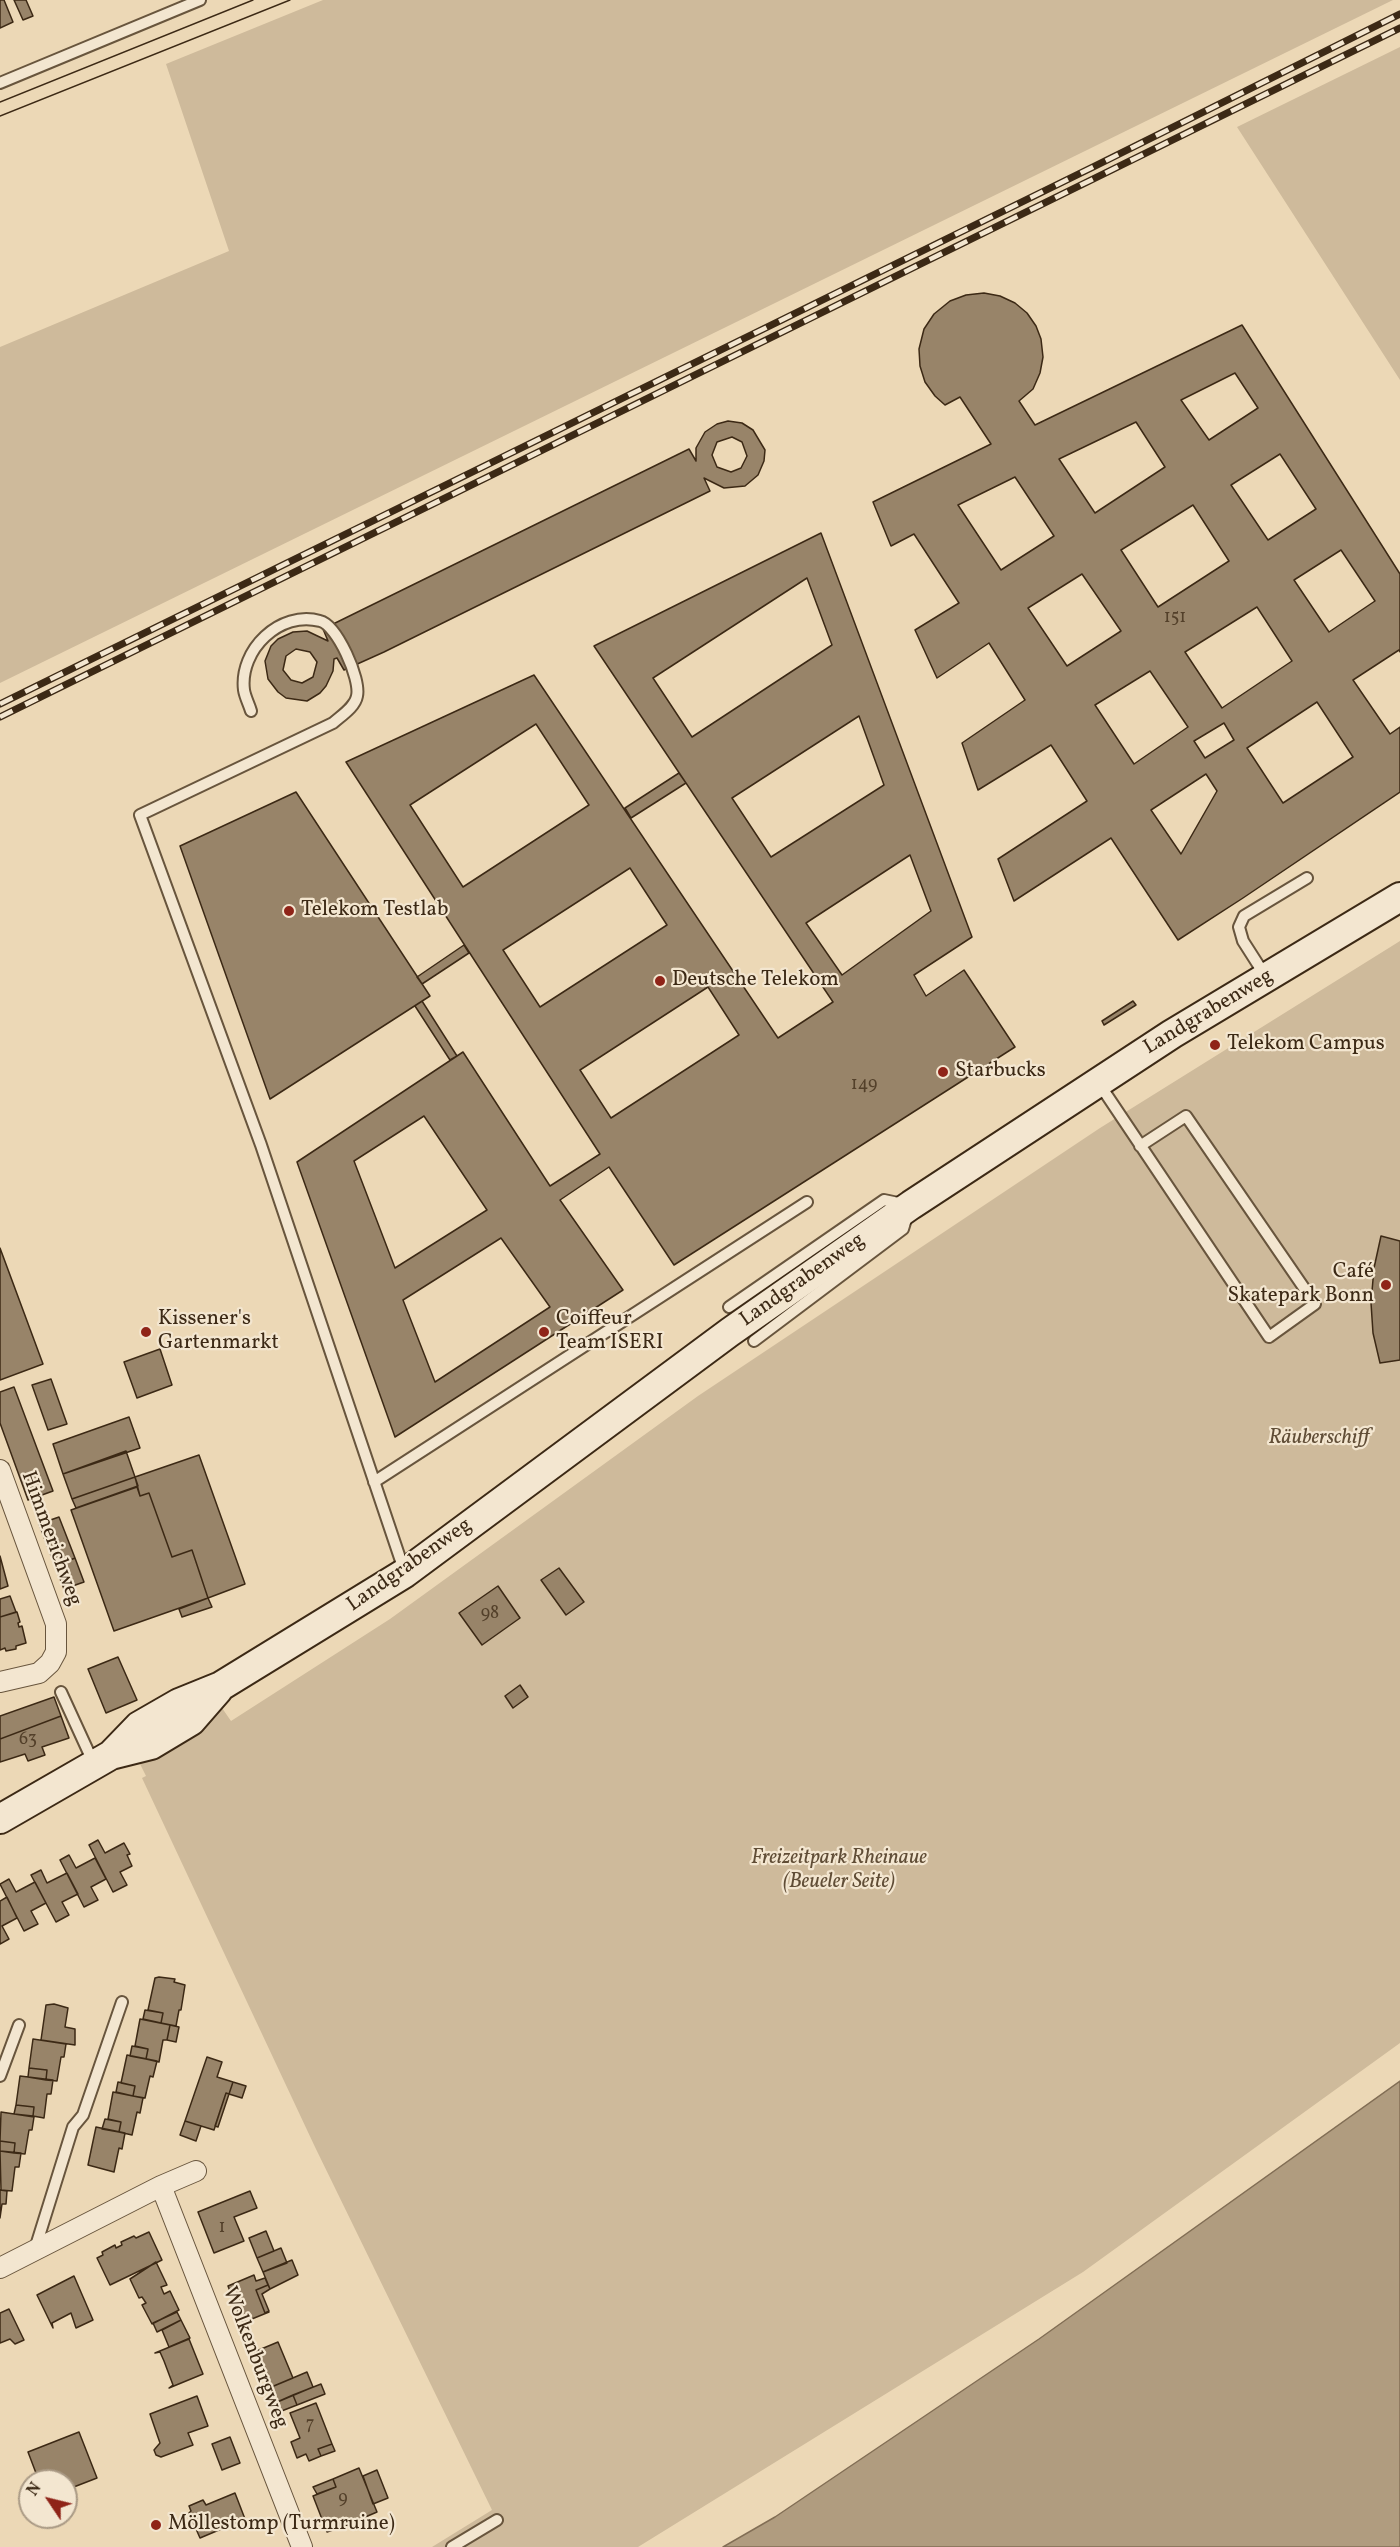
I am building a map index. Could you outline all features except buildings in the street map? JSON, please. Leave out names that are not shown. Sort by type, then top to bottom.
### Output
[{"type":"street","name":"Landgrabenweg","points":[[0,1819],[103,1760],[139,1726],[179,1703],[221,1686],[405,1573],[730,1332],[911,1205],[1172,1034],[1400,897]]},
{"type":"street","name":"Himmerichweg","points":[[0,1470],[56,1624],[56,1652],[50,1663],[39,1673],[0,1682]]},
{"type":"street","points":[[0,2268],[160,2186],[196,2171]]},
{"type":"street","name":"Wolkenburgweg","points":[[160,2186],[302,2547]]},
{"type":"lane","points":[[0,83],[200,0]]},
{"type":"lane","points":[[252,711],[244,691],[244,675],[258,643],[282,624],[294,621],[321,621],[330,626],[355,674],[357,696],[352,706],[333,723],[140,815],[261,1145],[405,1573]]},
{"type":"lane","points":[[1267,978],[1243,941],[1239,927],[1244,916],[1307,879]]},
{"type":"lane","points":[[1098,1082],[1140,1146],[1269,1337],[1315,1304],[1186,1116],[1140,1146]]},
{"type":"lane","points":[[729,1307],[884,1200],[911,1205],[903,1229],[754,1341]]},
{"type":"lane","points":[[374,1482],[807,1202]]},
{"type":"lane","points":[[61,1692],[103,1760]]},
{"type":"lane","points":[[35,2250],[73,2127],[83,2115],[122,2002]]},
{"type":"lane","points":[[0,2076],[19,2025]]},
{"type":"lane","points":[[452,2547],[496,2520]]},
{"type":"green space","points":[[323,0],[1393,0],[0,683],[0,347],[229,251],[166,64]]},
{"type":"green space","points":[[1400,47],[1400,380],[1237,127]]},
{"type":"green space","name":"Freizeitpark Rheinaue (Beueler Seite)","points":[[1400,941],[1400,2043],[1083,2272],[638,2547],[432,2547],[492,2510],[315,2147],[142,1778],[146,1776],[137,1758],[222,1708],[231,1721],[390,1619],[698,1396],[1100,1128]]},
{"type":"shaded area","points":[[1400,2081],[1400,2547],[723,2547],[775,2517],[1039,2339]]},
{"type":"tram line","points":[[0,102],[253,0]]},
{"type":"tram line","points":[[0,116],[290,0]]},
{"type":"railway","points":[[0,704],[1400,14]]},
{"type":"railway","points":[[0,717],[1400,28]]},
{"type":"place","name":"Telekom Testlab","points":[[289,911]]},
{"type":"place","name":"Deutsche Telekom","points":[[660,981]]},
{"type":"place","name":"Telekom Campus","points":[[1215,1045]]},
{"type":"place","name":"Starbucks","points":[[943,1072]]},
{"type":"place","name":"Café Skatepark Bonn","points":[[1386,1285]]},
{"type":"place","name":"Kissener's Gartenmarkt","points":[[146,1332]]},
{"type":"place","name":"Coiffeur Team ISERI","points":[[544,1332]]},
{"type":"place","name":"Möllestomp (Turmruine)","points":[[156,2525]]},
{"type":"park label","name":"Räuberschiff","points":[[1319,1439]]}]
